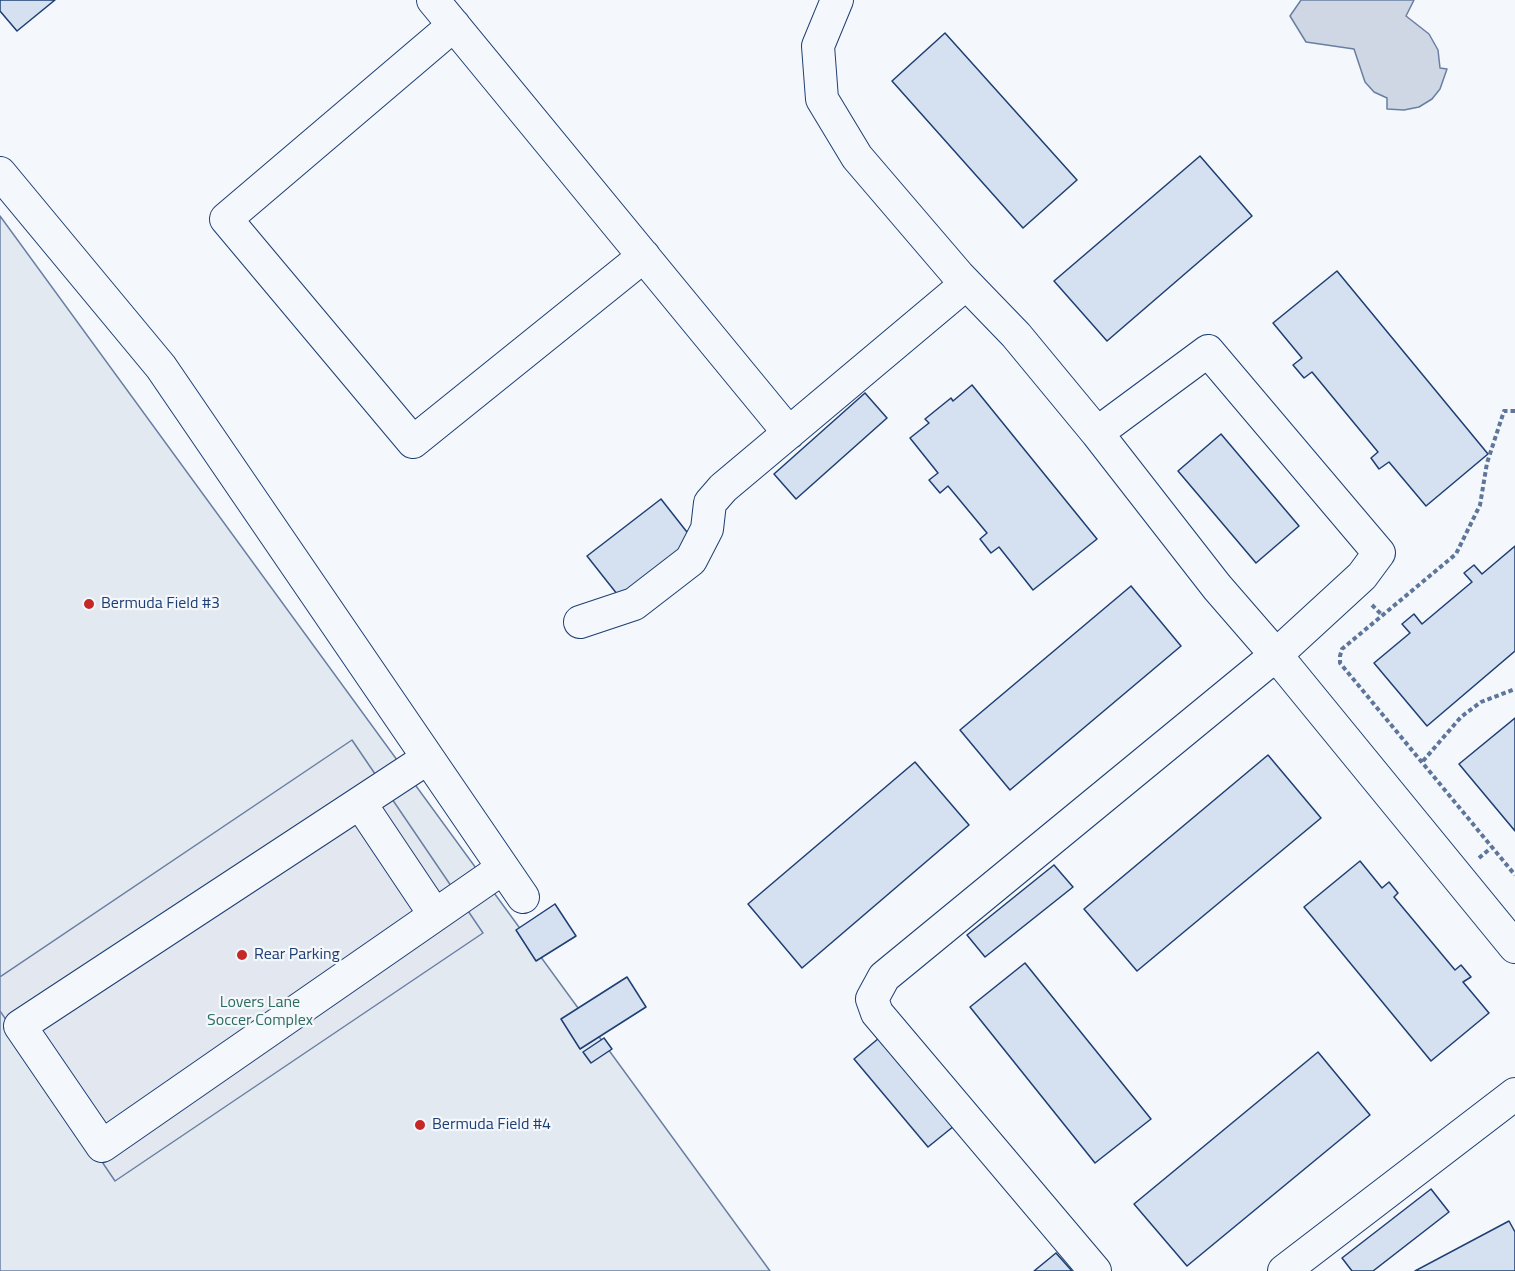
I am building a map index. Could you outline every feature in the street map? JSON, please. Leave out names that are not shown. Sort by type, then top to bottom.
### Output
[{"type":"lane","points":[[433,0],[789,432]]},
{"type":"lane","points":[[837,0],[818,46],[822,99],[857,157],[966,284],[1016,335],[1097,433],[1217,587],[1276,655],[1515,947]]},
{"type":"lane","points":[[454,26],[226,219],[413,442],[644,256]]},
{"type":"lane","points":[[0,173],[161,367],[523,897]]},
{"type":"lane","points":[[580,622],[634,604],[691,560],[707,529],[710,503],[723,488],[966,284]]},
{"type":"lane","points":[[1095,1271],[877,1013],[872,999],[884,976],[1276,655],[1362,576],[1379,553],[1208,351],[1097,433]]},
{"type":"lane","points":[[428,758],[20,1026],[102,1146],[503,868]]},
{"type":"lane","points":[[360,803],[435,915]]},
{"type":"lane","points":[[1284,1271],[1515,1094]]},
{"type":"path","points":[[1515,411],[1504,411],[1487,463],[1480,505],[1456,554],[1342,649],[1340,656],[1340,663],[1515,875]]},
{"type":"path","points":[[1423,761],[1461,717],[1481,702],[1515,689]]},
{"type":"green space","name":"Lovers Lane Soccer Complex","points":[[0,216],[770,1271],[0,1271]]},
{"type":"shaded area","points":[[1301,0],[1414,0],[1406,16],[1429,34],[1438,50],[1440,68],[1447,69],[1440,89],[1432,99],[1419,107],[1404,110],[1387,109],[1387,98],[1374,92],[1365,82],[1354,49],[1306,42],[1290,16]]},
{"type":"shaded area","name":"Rear Parking","points":[[352,740],[483,933],[115,1181],[0,1011],[0,977]]},
{"type":"building","points":[[0,0],[55,0],[17,31],[0,11]]},
{"type":"building","points":[[945,33],[1077,180],[1023,228],[892,81]]},
{"type":"building","points":[[1200,156],[1252,216],[1107,341],[1054,281]]},
{"type":"building","points":[[1337,271],[1488,454],[1426,506],[1389,462],[1379,469],[1371,458],[1378,452],[1312,372],[1304,378],[1293,365],[1302,358],[1273,323]]},
{"type":"building","points":[[972,385],[1097,539],[1033,590],[999,547],[991,553],[980,539],[987,533],[948,486],[940,493],[929,480],[938,473],[910,438],[929,423],[925,419],[951,398],[953,401]]},
{"type":"building","points":[[865,393],[887,418],[796,499],[774,474]]},
{"type":"building","points":[[1221,434],[1299,526],[1256,563],[1178,471]]},
{"type":"building","points":[[661,499],[694,541],[621,599],[587,556]]},
{"type":"building","points":[[1515,546],[1515,651],[1427,726],[1374,663],[1410,633],[1402,624],[1414,614],[1422,624],[1472,582],[1464,573],[1474,565],[1482,574]]},
{"type":"building","points":[[1131,586],[1181,646],[1010,790],[960,730]]},
{"type":"building","points":[[1515,718],[1515,831],[1459,764]]},
{"type":"building","points":[[1268,755],[1321,818],[1137,971],[1084,909]]},
{"type":"building","points":[[915,762],[969,825],[802,968],[748,904]]},
{"type":"building","points":[[1360,861],[1382,888],[1389,882],[1398,893],[1394,897],[1455,970],[1461,965],[1471,977],[1463,982],[1489,1013],[1431,1061],[1304,907]]},
{"type":"building","points":[[1054,865],[1073,887],[985,957],[967,935]]},
{"type":"building","points":[[555,904],[576,936],[536,961],[516,930]]},
{"type":"building","points":[[1025,963],[1151,1119],[1095,1163],[970,1007]]},
{"type":"building","points":[[627,977],[646,1007],[580,1049],[561,1019]]},
{"type":"building","points":[[604,1038],[612,1049],[591,1063],[583,1052]]},
{"type":"building","points":[[879,1038],[954,1126],[928,1147],[854,1059]]},
{"type":"building","points":[[1318,1052],[1370,1115],[1187,1266],[1134,1204]]},
{"type":"building","points":[[1431,1189],[1449,1212],[1373,1271],[1352,1271],[1342,1258]]},
{"type":"building","points":[[1509,1221],[1515,1232],[1515,1271],[1415,1271]]},
{"type":"building","points":[[1056,1253],[1072,1271],[1034,1271]]},
{"type":"place","name":"Bermuda Field #3","points":[[89,604]]},
{"type":"place","name":"Rear Parking","points":[[242,955]]},
{"type":"place","name":"Bermuda Field #4","points":[[420,1125]]}]
